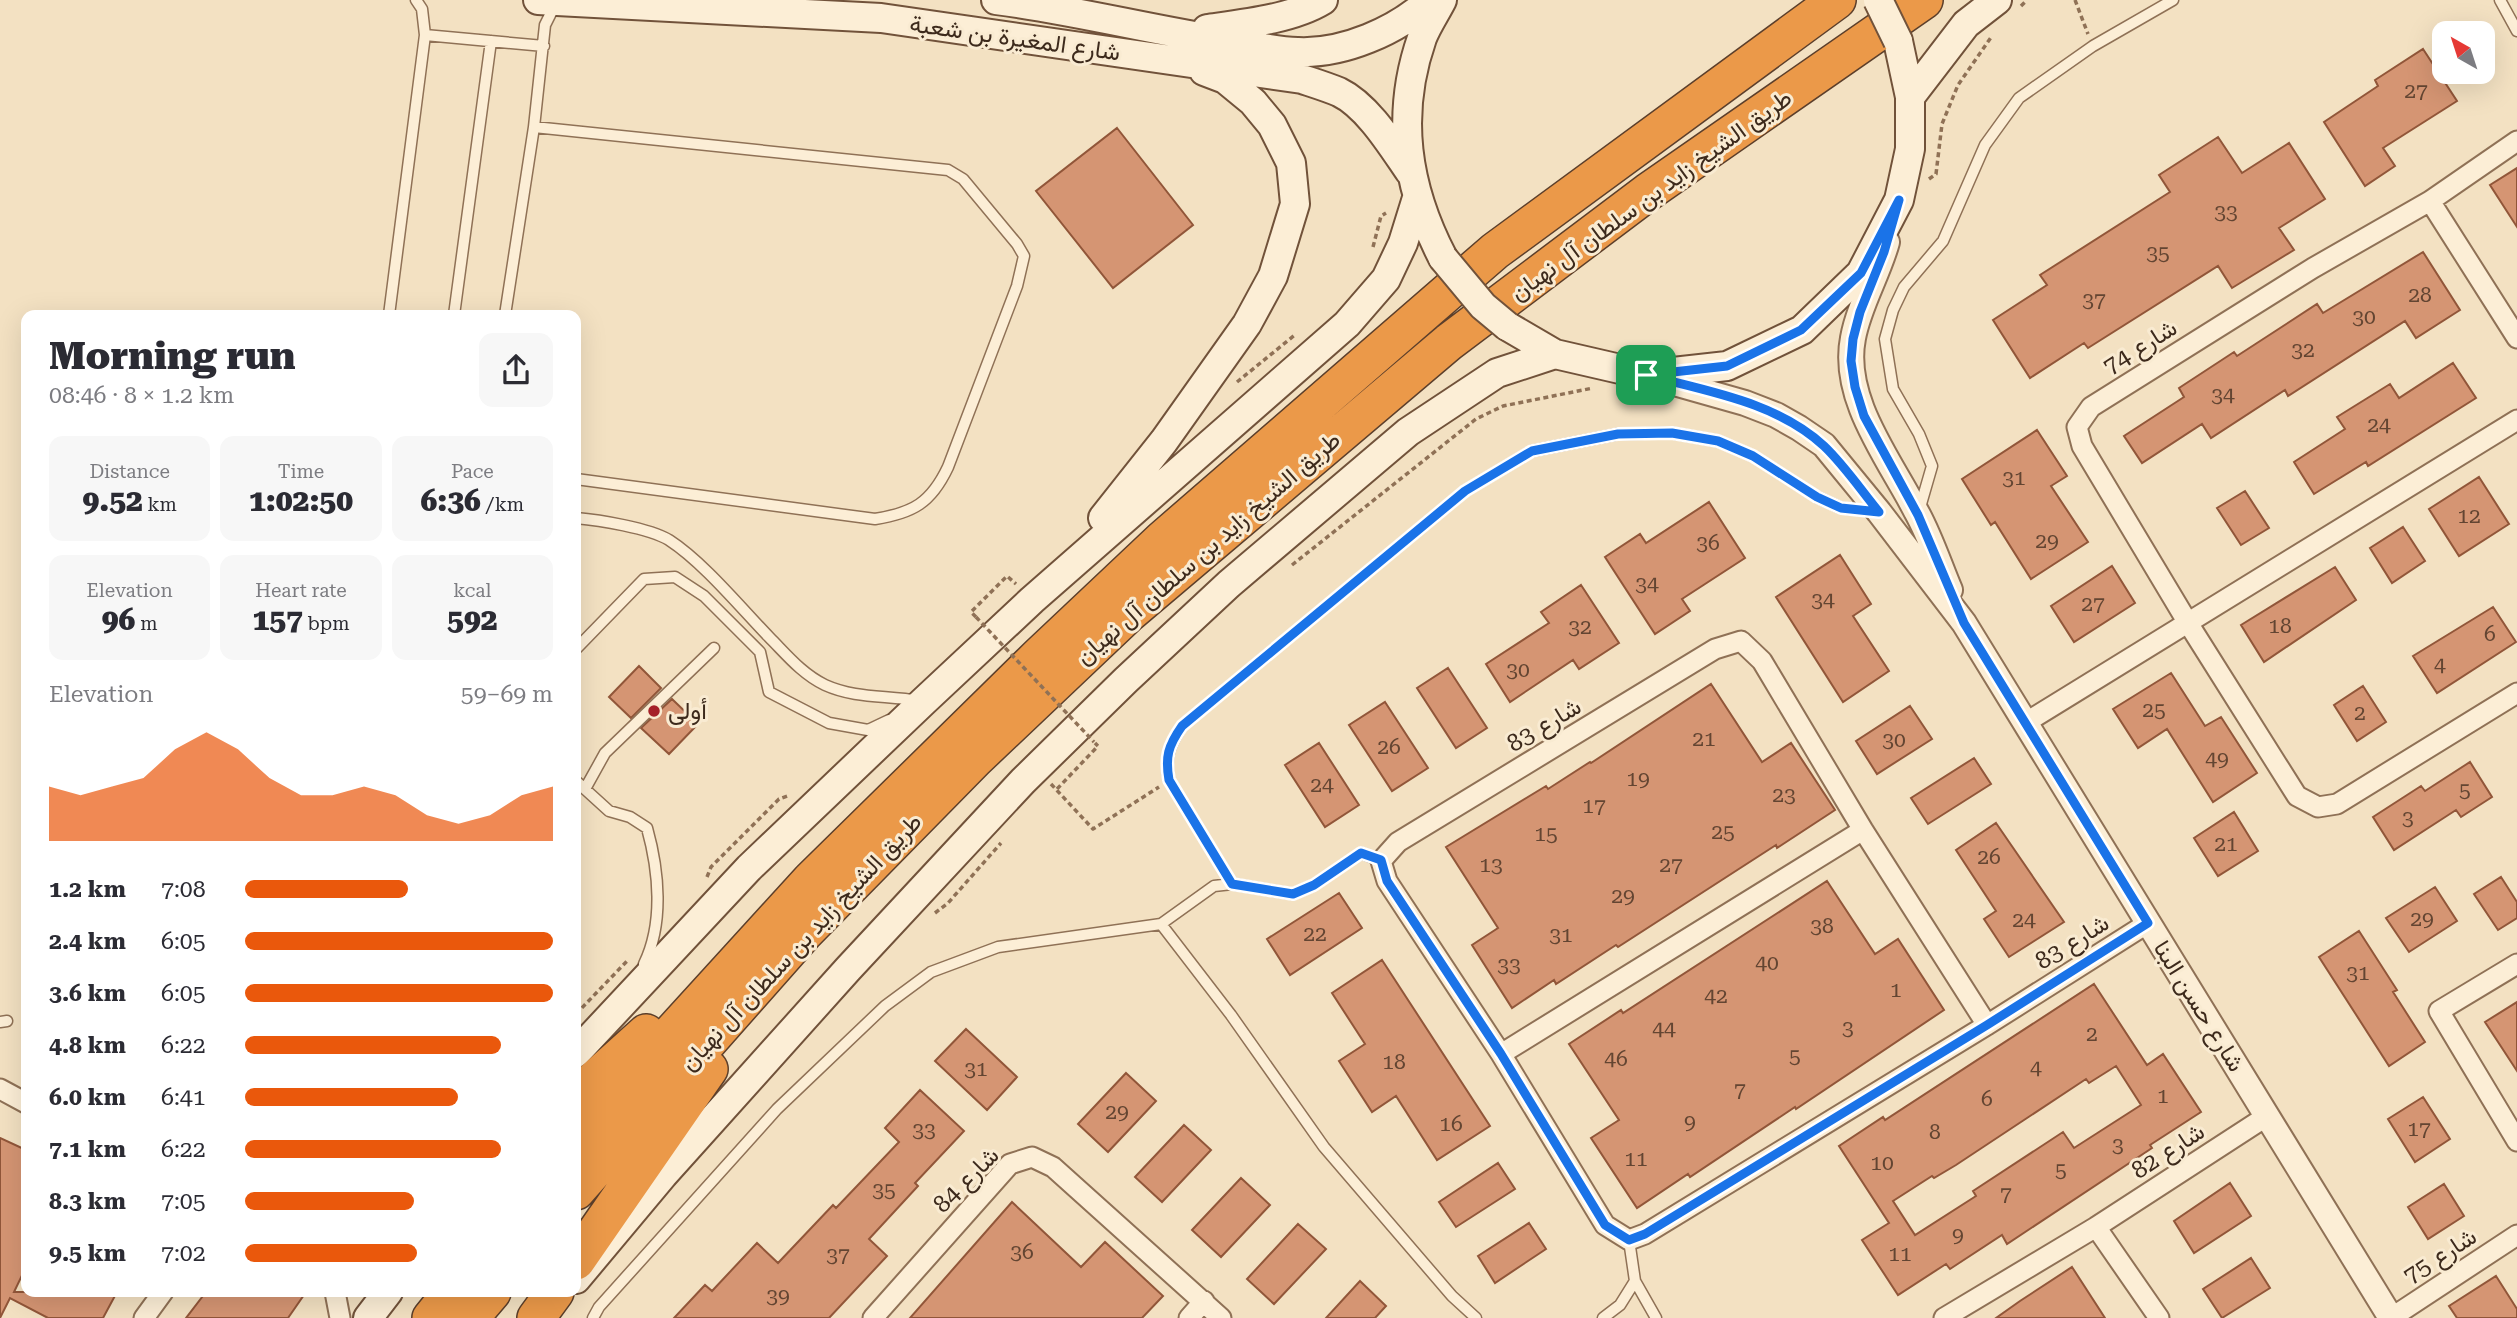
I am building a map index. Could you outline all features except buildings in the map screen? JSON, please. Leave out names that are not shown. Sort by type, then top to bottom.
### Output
[{"type":"highway","name":"طريق الشيخ زايد بن سلطان آل نهيان","points":[[581,1138],[666,1039],[811,880],[1039,656],[1163,540],[1495,251],[1837,0]]},
{"type":"highway","name":"طريق الشيخ زايد بن سلطان آل نهيان","points":[[581,1185],[804,933],[975,759],[1128,614],[1449,342],[1648,192],[1924,0]]},
{"type":"highway","points":[[581,1091],[811,880]]},
{"type":"highway","points":[[581,1254],[804,933]]},
{"type":"highway","points":[[431,1318],[448,1297]]},
{"type":"highway","points":[[470,1318],[488,1297]]},
{"type":"highway","points":[[536,1318],[551,1297]]},
{"type":"main road","name":"شارع المغيرة بن شعبة","points":[[996,0],[1170,33],[1298,52],[1333,49],[1378,34],[1420,10],[1430,0]]},
{"type":"main road","points":[[1170,33],[1244,24],[1312,7],[1323,0]]},
{"type":"main road","points":[[1025,593],[1347,324],[1386,279],[1403,243],[1413,185],[1407,103],[1422,37],[1442,0]]},
{"type":"main road","points":[[1413,185],[1428,229],[1443,258],[1483,306],[1507,326],[1555,354],[1646,375],[1727,366],[1801,330],[1861,273],[1899,200],[1910,149],[1910,97],[1898,41],[1878,0]]},
{"type":"main road","name":"شارع المغيرة بن شعبة","points":[[551,1],[881,18],[1302,79],[1342,93],[1364,112],[1383,133],[1413,185]]},
{"type":"main road","points":[[1910,97],[1966,24],[2008,4]]},
{"type":"main road","points":[[581,1048],[750,868],[923,702],[1025,593],[1115,504],[1164,441],[1247,324],[1273,276],[1295,204],[1291,163],[1272,125],[1253,102],[1225,79],[1182,62]]},
{"type":"main road","points":[[581,1273],[663,1175],[848,969],[1023,781],[1126,680],[1229,584],[1408,432],[1497,373],[1555,354]]},
{"type":"main road","points":[[368,1318],[384,1297]]},
{"type":"main road","points":[[543,1318],[561,1297]]},
{"type":"street","name":"شارع 74","points":[[2517,141],[2430,201],[2313,268],[2091,407],[2077,427],[2082,446],[2188,623],[2297,796],[2318,807],[2337,804],[2517,692]]},
{"type":"street","name":"شارع حسن البنا","points":[[1899,200],[1880,265],[1860,312],[1851,361],[1864,416],[1918,515],[1964,623]]},
{"type":"street","points":[[2430,201],[2517,338]]},
{"type":"street","name":"شارع حسن البنا","points":[[1646,375],[1745,403],[1776,415],[1799,428],[1824,446],[1879,512],[1964,623],[2391,1318]]},
{"type":"street","points":[[2025,723],[2517,420]]},
{"type":"street","name":"شارع 83","points":[[1381,860],[1398,842],[1409,835],[1715,649],[1741,641],[1762,661],[1863,830],[1987,1025]]},
{"type":"street","points":[[1501,1054],[1863,830]]},
{"type":"street","points":[[1381,860],[1387,881],[1501,1054],[1605,1225],[1629,1240]]},
{"type":"street","name":"شارع 83","points":[[1629,1240],[1645,1234],[2148,923]]},
{"type":"street","points":[[2517,964],[2439,1011],[2517,1140]]},
{"type":"street","points":[[0,1089],[21,1100]]},
{"type":"street","name":"شارع 82","points":[[1944,1318],[2096,1227],[2267,1116]]},
{"type":"street","name":"شارع 84","points":[[873,1318],[1010,1164],[1032,1157],[1053,1167],[1222,1318]]},
{"type":"street","points":[[2096,1227],[2159,1318]]},
{"type":"street","name":"شارع 75","points":[[2391,1318],[2517,1234]]},
{"type":"street","points":[[144,1318],[159,1297]]},
{"type":"street","points":[[336,1297],[340,1318]]},
{"type":"street","points":[[1189,1318],[1204,1301]]},
{"type":"lane","points":[[390,310],[425,35],[422,9],[416,0]]},
{"type":"lane","points":[[1918,515],[1932,466],[1919,434],[1893,389],[1885,339],[1893,310],[1904,287],[1943,241],[1985,145],[2019,98],[2093,46],[2174,0]]},
{"type":"lane","points":[[2500,0],[2517,31]]},
{"type":"lane","points":[[506,310],[534,127],[545,25],[550,12],[557,4],[551,1]]},
{"type":"lane","points":[[425,35],[544,46]]},
{"type":"lane","points":[[455,310],[491,41]]},
{"type":"lane","points":[[534,127],[948,170],[963,179],[1024,256],[1017,286],[948,467],[938,485],[916,508],[901,515],[875,519],[581,481]]},
{"type":"lane","points":[[1232,884],[1169,780],[1166,762],[1172,741],[1182,726],[1465,491],[1532,451],[1618,434],[1672,433],[1718,441],[1753,456],[1817,497],[1841,508],[1879,512]]},
{"type":"lane","points":[[581,519],[632,528],[668,539],[701,567],[800,669],[823,684],[850,695],[923,702]]},
{"type":"lane","points":[[581,644],[644,579],[674,576],[704,596],[760,652],[769,692],[829,723],[868,730],[923,702]]},
{"type":"lane","points":[[585,789],[605,753],[714,648]]},
{"type":"lane","points":[[581,785],[609,811],[630,817],[647,828],[651,842],[657,900],[653,945],[630,995]]},
{"type":"lane","points":[[593,1318],[599,1307],[777,1109],[885,1006],[931,972],[998,947],[1161,924],[1214,886],[1232,884],[1293,894],[1314,885],[1361,853],[1381,860]]},
{"type":"lane","points":[[1161,924],[1231,1015],[1324,1147],[1452,1296],[1476,1318]]},
{"type":"lane","points":[[1629,1240],[1635,1281],[1656,1318]]},
{"type":"lane","points":[[1603,1318],[1620,1306],[1635,1281]]},
{"type":"path","points":[[2008,4],[2027,0]]},
{"type":"path","points":[[2075,0],[2093,46]]},
{"type":"path","points":[[1899,200],[1936,174],[1942,124],[1958,85],[1994,33]]},
{"type":"path","points":[[1237,382],[1299,331]]},
{"type":"path","points":[[1290,566],[1476,419],[1503,406],[1598,387]]},
{"type":"path","points":[[1025,593],[1007,576],[971,612],[1093,740],[1086,745]]},
{"type":"path","points":[[1098,746],[1057,789],[1093,829],[1169,780]]},
{"type":"path","points":[[1046,788],[1051,783]]},
{"type":"path","points":[[930,917],[948,903],[1004,839]]},
{"type":"place","name":"أولى","points":[[654,711]]},
{"type":"route","points":[[1899,200],[1853,339],[1851,361],[1864,416],[1918,515],[1964,623],[2148,923],[1645,1234],[1629,1240],[1605,1225],[1501,1054],[1387,881],[1381,860],[1361,853],[1314,885],[1293,894],[1232,884],[1169,780],[1166,762],[1172,741],[1182,726],[1465,491],[1532,451],[1618,434],[1672,433],[1718,441],[1753,456],[1817,497],[1841,508],[1879,512],[1824,446],[1799,428],[1776,415],[1745,403],[1646,375],[1727,366],[1801,330],[1861,273],[1899,200]]}]
